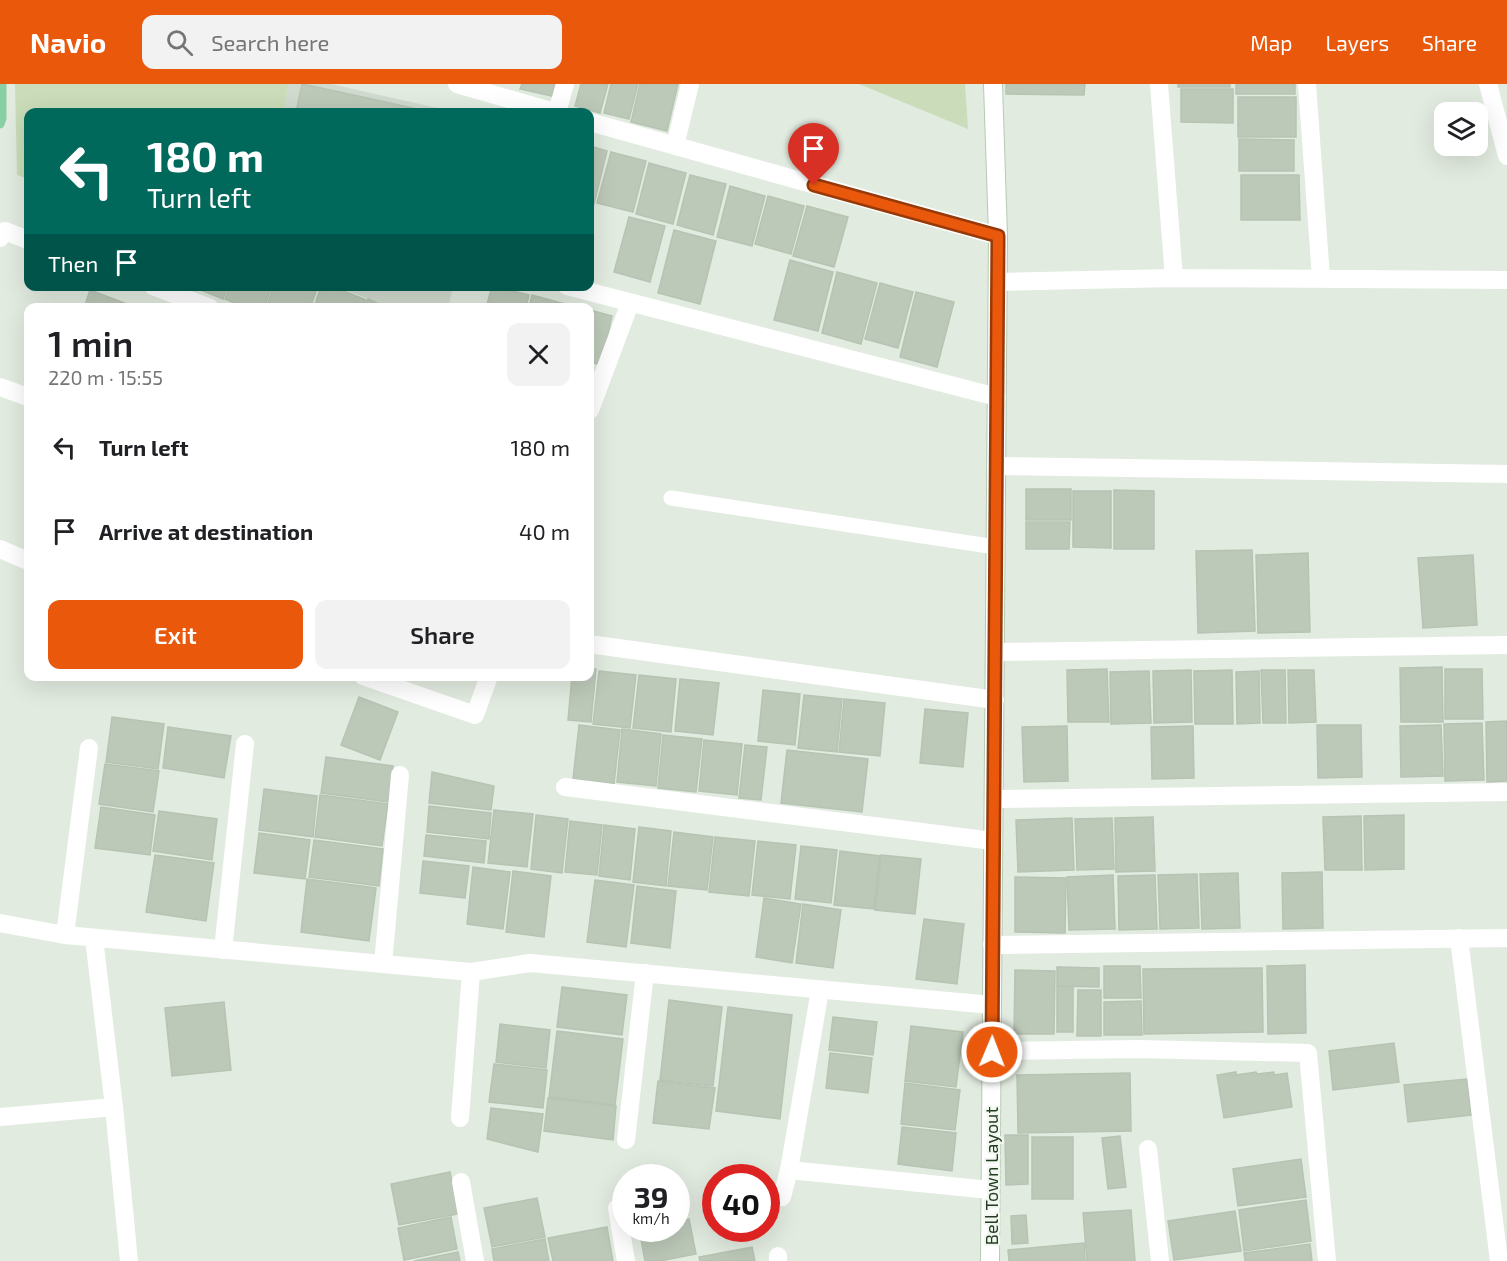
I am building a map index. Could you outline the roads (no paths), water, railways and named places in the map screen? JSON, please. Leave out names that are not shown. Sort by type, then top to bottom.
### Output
[{"type":"street","points":[[457,84],[542,108]]},
{"type":"street","points":[[557,108],[565,84]]},
{"type":"street","points":[[675,146],[690,84]]},
{"type":"street","name":"Bell Town Layout","points":[[990,1261],[998,282],[993,84]]},
{"type":"street","points":[[1159,84],[1174,278]]},
{"type":"street","points":[[1307,84],[1321,278]]},
{"type":"street","points":[[1488,84],[1507,156]]},
{"type":"street","points":[[594,123],[998,236]]},
{"type":"street","points":[[0,238],[5,231],[24,238]]},
{"type":"street","points":[[998,282],[1174,278],[1507,280]]},
{"type":"street","points":[[166,291],[197,303]]},
{"type":"street","points":[[586,291],[997,397]]},
{"type":"street","points":[[594,399],[630,303]]},
{"type":"street","points":[[0,387],[24,396]]},
{"type":"street","points":[[996,466],[1507,474]]},
{"type":"street","points":[[0,549],[24,559]]},
{"type":"street","points":[[596,645],[995,700]]},
{"type":"street","points":[[995,651],[1507,645]]},
{"type":"street","points":[[377,681],[475,715],[487,681]]},
{"type":"street","points":[[224,950],[245,744]]},
{"type":"street","points":[[65,936],[89,748]]},
{"type":"street","points":[[383,964],[400,775]]},
{"type":"street","points":[[565,788],[993,841]]},
{"type":"street","points":[[994,799],[1507,792]]},
{"type":"street","points":[[0,923],[65,936],[471,972],[530,963],[992,1005]]},
{"type":"street","points":[[94,938],[129,1261]]},
{"type":"street","points":[[1460,938],[1499,1261]]},
{"type":"street","points":[[992,945],[1507,938]]},
{"type":"street","points":[[460,1118],[471,972]]},
{"type":"street","points":[[626,1140],[645,973]]},
{"type":"street","points":[[782,1197],[789,1170],[820,990]]},
{"type":"street","points":[[992,1052],[1140,1049],[1308,1053],[1327,1261]]},
{"type":"street","points":[[0,1117],[114,1107]]},
{"type":"street","points":[[1148,1149],[1160,1261]]},
{"type":"street","points":[[789,1170],[990,1190]]},
{"type":"street","points":[[461,1182],[475,1261]]},
{"type":"street","points":[[623,1242],[626,1261]]},
{"type":"lane","points":[[671,498],[989,546],[996,549]]},
{"type":"waterway","points":[[0,124],[2,84]]}]
